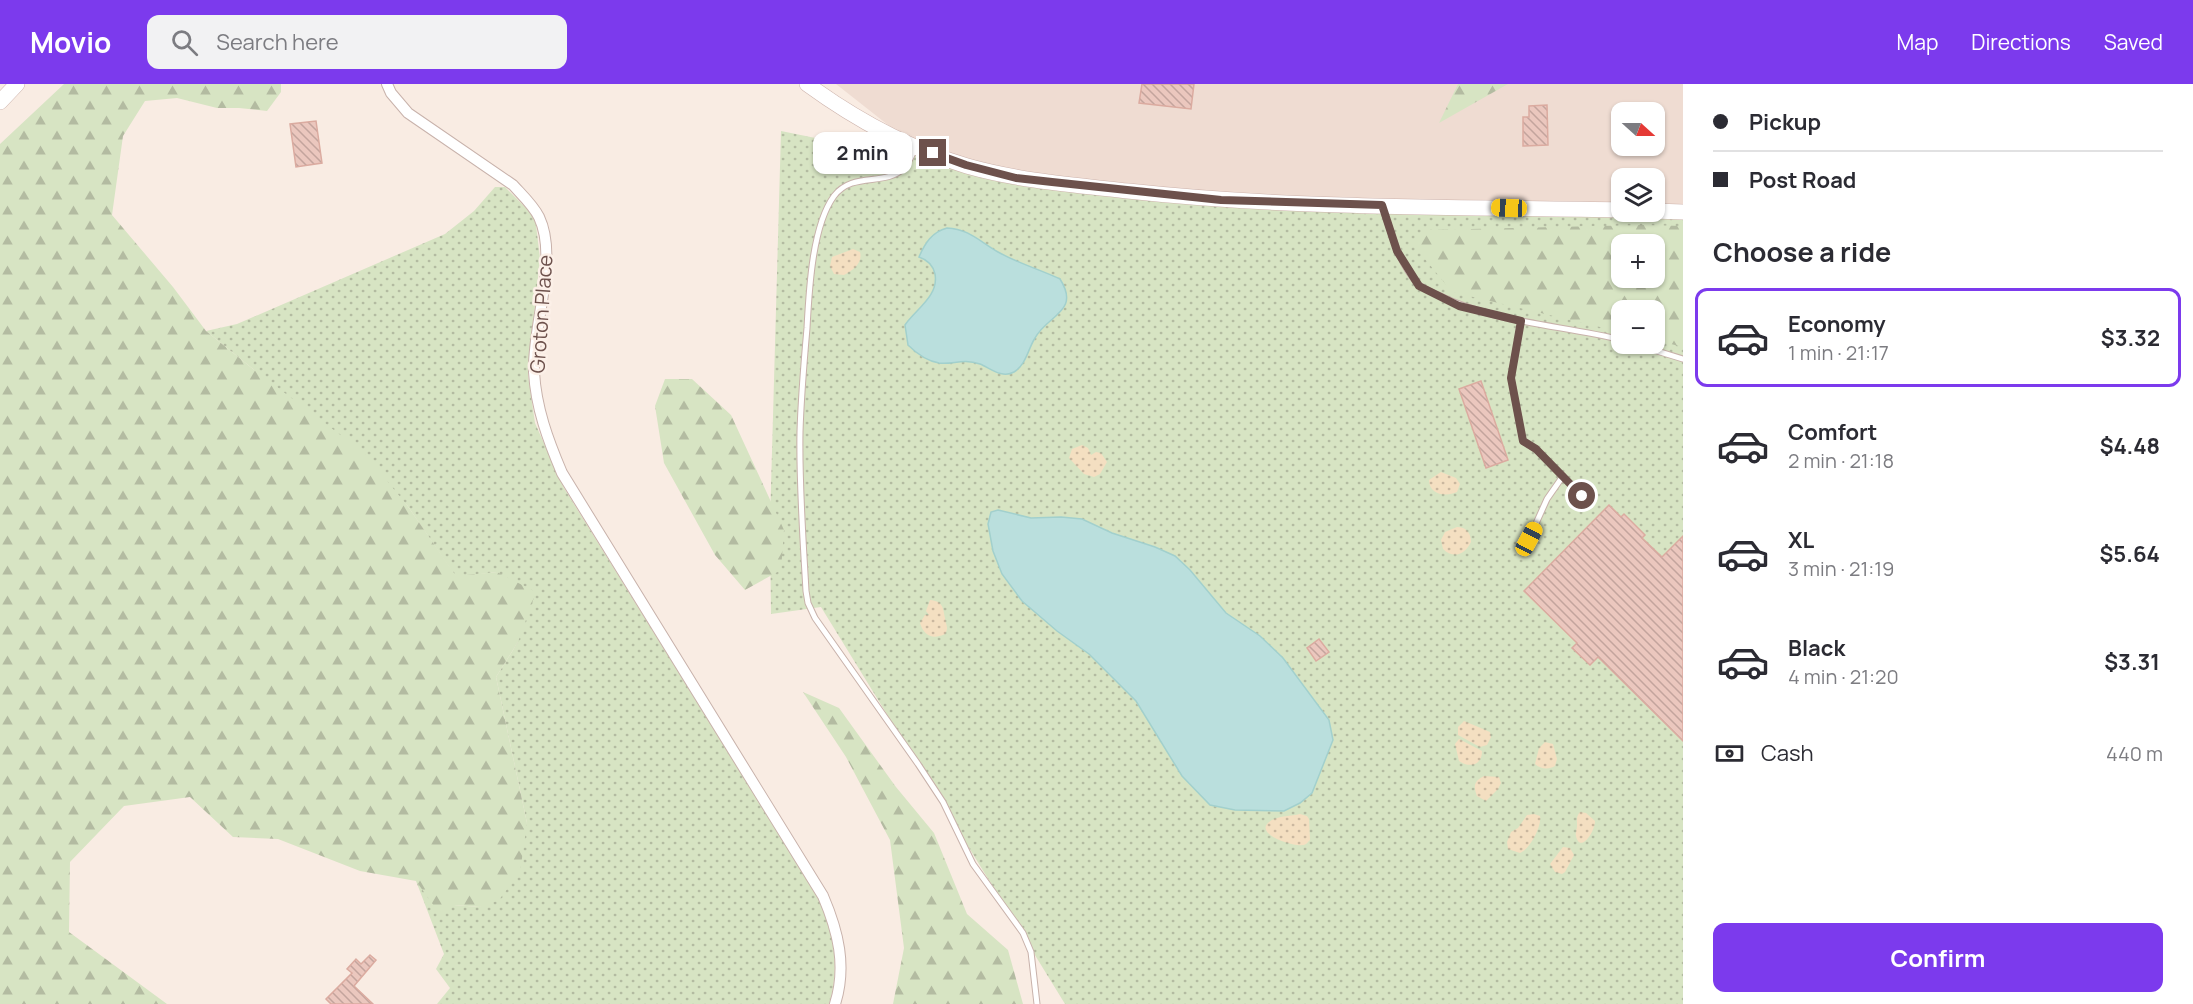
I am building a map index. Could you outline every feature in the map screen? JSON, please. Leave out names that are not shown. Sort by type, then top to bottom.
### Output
[{"type":"main road","points":[[0,102],[17,84]]},
{"type":"main road","points":[[807,84],[850,113],[916,147],[966,165],[1016,178],[1221,200],[1611,210]]},
{"type":"main road","points":[[1665,211],[1683,212]]},
{"type":"street","name":"Groton Place","points":[[387,84],[391,93],[408,113],[513,185],[528,200],[539,217],[545,236],[546,260],[534,372],[540,411],[549,442],[562,473],[823,896],[835,924],[840,945],[841,960],[835,1004]]},
{"type":"lane","points":[[916,147],[906,166],[900,171],[892,175],[852,183],[835,195],[825,214],[816,243],[808,298],[800,431],[806,591],[808,603],[815,618],[918,764],[943,802],[973,864],[1023,933],[1031,952],[1036,1004]]},
{"type":"lane","points":[[1382,205],[1397,251],[1419,286],[1459,306],[1521,321],[1611,337]]},
{"type":"lane","points":[[1521,321],[1511,378],[1523,441],[1536,449],[1582,496]]},
{"type":"lane","points":[[1665,353],[1683,359]]},
{"type":"lane","points":[[1529,539],[1547,499],[1563,476]]},
{"type":"shaded area","points":[[836,84],[1683,84],[1683,212],[1665,211],[1665,168],[1611,168],[1611,210],[1382,205],[1016,178],[916,147]]},
{"type":"green space","points":[[64,84],[281,84],[281,92],[267,111],[217,108],[177,98],[145,101],[123,136],[112,215],[173,287],[206,331],[363,452],[407,505],[456,576],[497,572],[536,592],[518,642],[496,677],[527,823],[520,872],[499,900],[480,907],[454,905],[442,917],[416,881],[360,871],[278,839],[233,837],[190,797],[124,806],[70,862],[69,932],[167,1004],[0,1004],[0,144]]},
{"type":"green space","points":[[1458,84],[1508,84],[1439,123]]},
{"type":"green space","points":[[781,131],[845,144],[916,147],[966,165],[1201,199],[1611,210],[1611,222],[1665,222],[1665,212],[1683,212],[1683,1004],[1065,1004],[821,607],[771,614],[770,523]]},
{"type":"green space","points":[[495,187],[505,187],[535,217],[540,258],[528,375],[535,423],[564,488],[817,895],[834,948],[833,990],[829,1004],[437,1004],[450,988],[436,969],[444,954],[416,881],[454,905],[480,907],[527,823],[496,677],[518,642],[497,572],[456,577],[407,505],[253,369],[206,331],[237,324],[445,234],[474,211]]},
{"type":"green space","points":[[1683,226],[1683,347],[1665,342],[1665,300],[1611,300],[1611,330],[1452,292],[1412,243],[1427,230]]},
{"type":"green space","points":[[665,379],[692,379],[731,415],[784,530],[781,570],[745,590],[715,555],[664,463],[655,406]]},
{"type":"green space","points":[[803,692],[839,708],[896,787],[934,833],[967,914],[1008,950],[1023,1004],[893,1004],[904,948],[890,840],[846,757]]},
{"type":"sand","points":[[853,249],[860,252],[861,256],[856,266],[844,275],[834,274],[830,266],[832,257]]},
{"type":"sand","points":[[1082,445],[1088,448],[1091,455],[1096,452],[1101,453],[1107,462],[1100,474],[1094,477],[1084,474],[1069,458],[1072,449]]},
{"type":"sand","points":[[1441,472],[1456,478],[1460,484],[1457,492],[1439,494],[1432,489],[1429,480]]},
{"type":"sand","points":[[1457,527],[1467,531],[1471,542],[1466,550],[1455,555],[1443,549],[1441,540],[1445,532]]},
{"type":"sand","points":[[930,600],[940,603],[943,608],[947,628],[945,634],[941,636],[930,636],[920,623],[925,615],[929,615],[926,611]]},
{"type":"sand","points":[[1464,721],[1490,732],[1491,737],[1487,745],[1480,747],[1458,735],[1458,727]]},
{"type":"sand","points":[[1459,739],[1482,751],[1477,763],[1471,765],[1459,761],[1455,744]]},
{"type":"sand","points":[[1545,742],[1553,744],[1557,759],[1555,766],[1550,768],[1542,768],[1535,764],[1539,748]]},
{"type":"sand","points":[[1484,776],[1499,777],[1501,783],[1486,801],[1477,796],[1475,789],[1476,782]]},
{"type":"sand","points":[[1580,812],[1586,813],[1595,821],[1590,835],[1581,843],[1576,835],[1577,818]]},
{"type":"sand","points":[[1300,814],[1309,819],[1310,840],[1303,845],[1275,838],[1266,830],[1266,825],[1272,820]]},
{"type":"sand","points":[[1527,815],[1540,816],[1540,820],[1531,842],[1520,853],[1508,849],[1507,842],[1511,832],[1518,828]]},
{"type":"sand","points":[[1563,847],[1570,848],[1574,855],[1562,874],[1555,872],[1550,864]]},
{"type":"water","points":[[947,228],[968,233],[1005,256],[1060,279],[1065,290],[1067,299],[1064,306],[1040,330],[1024,361],[1010,374],[1001,374],[980,364],[968,362],[935,362],[922,356],[908,345],[905,325],[926,302],[934,289],[935,282],[935,274],[931,265],[919,257],[930,239],[937,232]]},
{"type":"water","points":[[998,510],[1031,518],[1082,519],[1112,533],[1175,556],[1190,570],[1226,613],[1260,636],[1283,658],[1329,720],[1333,740],[1312,793],[1300,803],[1284,811],[1235,810],[1210,805],[1182,776],[1136,701],[1089,654],[1057,631],[1022,601],[1002,574],[993,551],[988,524],[991,512]]},
{"type":"building","points":[[1142,84],[1194,84],[1191,109],[1139,103]]},
{"type":"building","points":[[1547,105],[1548,145],[1523,146],[1523,117],[1529,117],[1529,106]]},
{"type":"building","points":[[316,121],[322,163],[296,167],[290,124]]},
{"type":"building","points":[[1481,381],[1508,460],[1486,468],[1459,389]]},
{"type":"building","points":[[1609,505],[1621,517],[1624,514],[1645,535],[1642,538],[1662,557],[1683,536],[1683,741],[1598,657],[1590,665],[1572,648],[1577,643],[1524,591]]},
{"type":"building","points":[[1319,639],[1329,652],[1316,661],[1307,648]]},
{"type":"building","points":[[370,955],[376,960],[354,986],[373,1004],[331,1004],[326,999],[352,973],[347,969],[356,959],[361,964]]},
{"type":"route","points":[[933,153],[966,165],[1016,178],[1201,199],[1262,203],[1382,205],[1397,251],[1419,286],[1459,306],[1521,321],[1511,378],[1523,441],[1549,461],[1582,496]]}]
